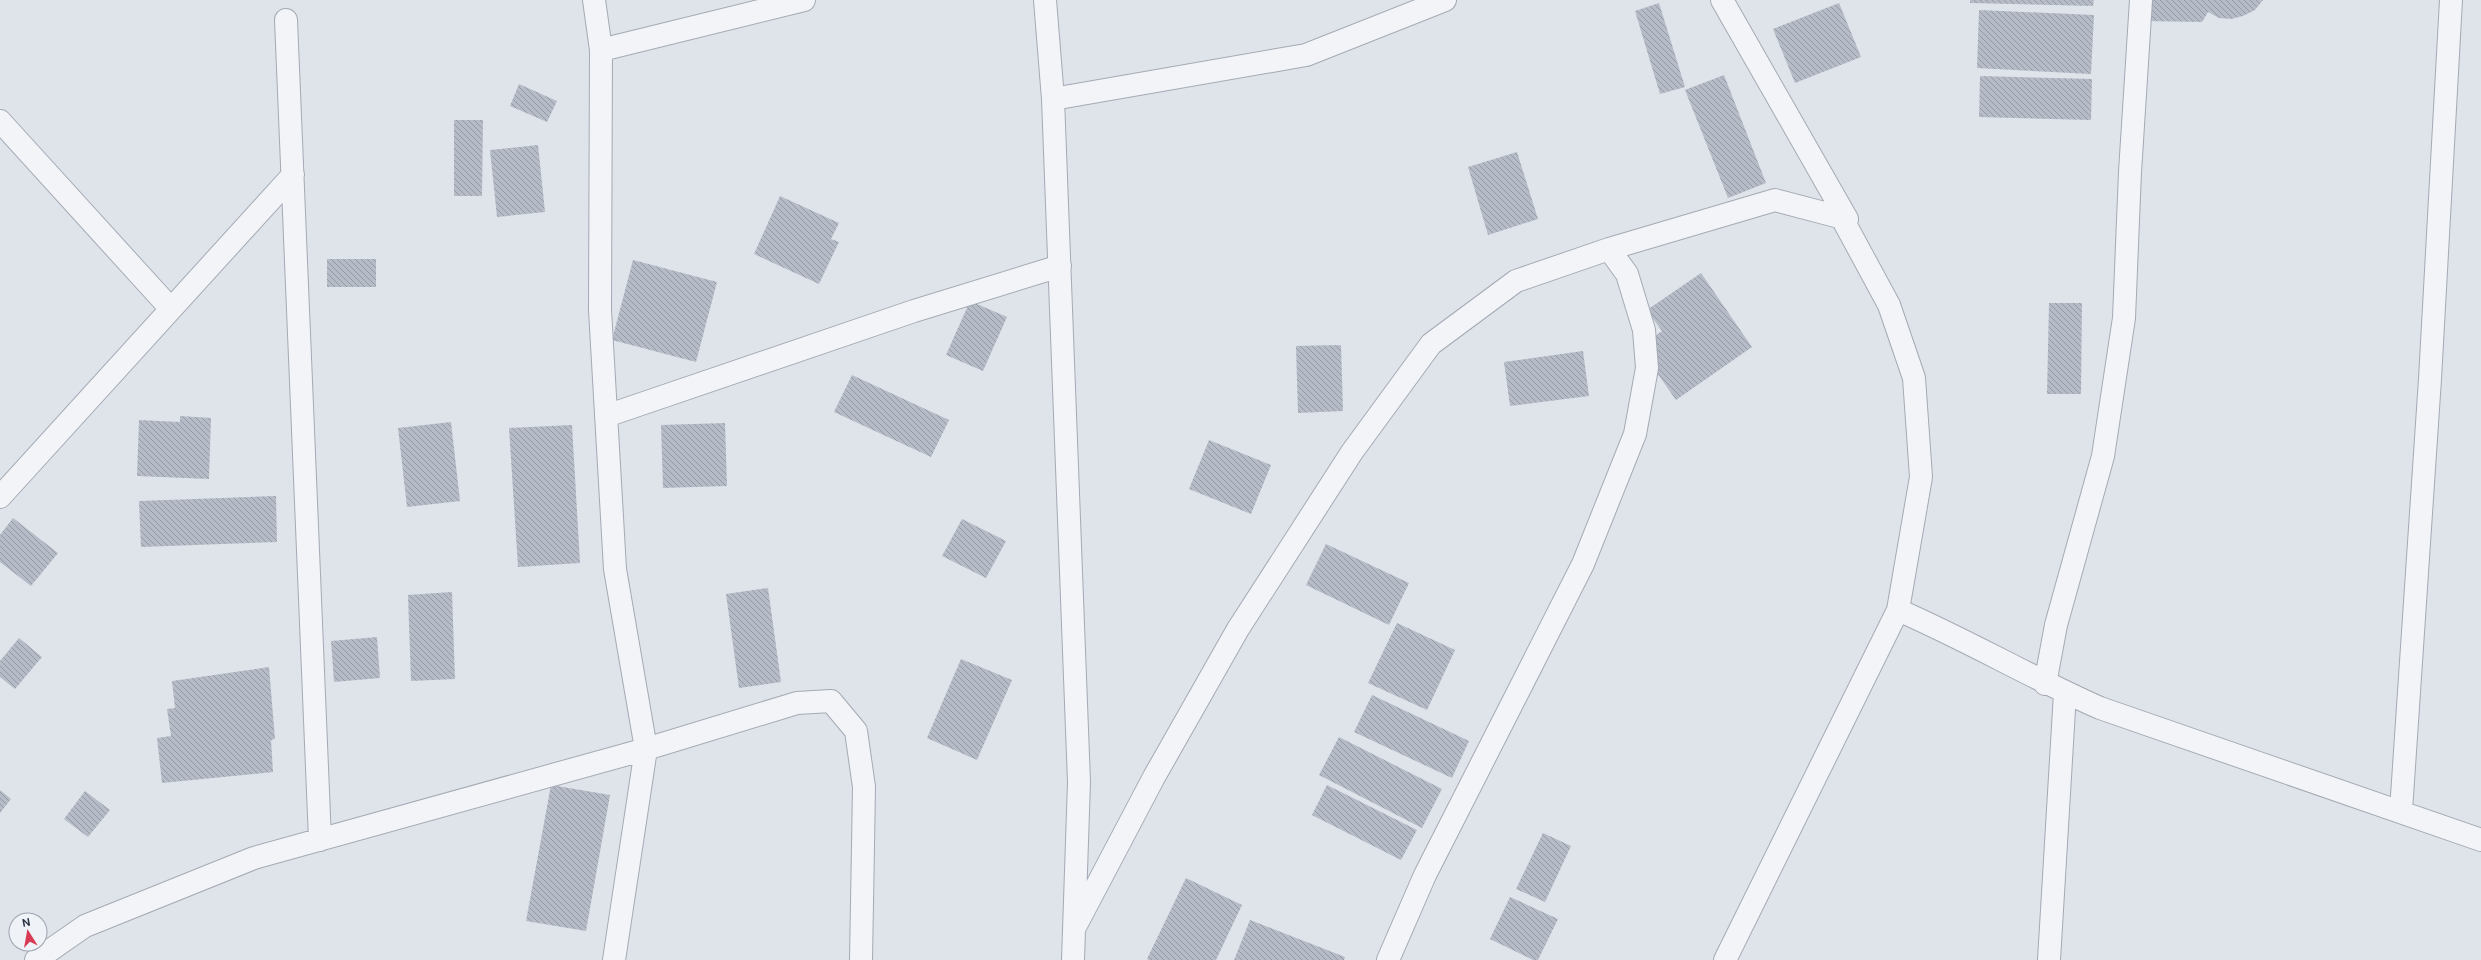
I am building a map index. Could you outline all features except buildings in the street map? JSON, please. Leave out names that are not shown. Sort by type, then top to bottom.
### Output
[{"type":"street","points":[[594,0],[601,50],[600,310],[615,568],[646,749],[614,960]]},
{"type":"street","points":[[601,50],[804,0]]},
{"type":"street","points":[[1045,0],[1053,99],[1080,782],[1073,960]]},
{"type":"street","points":[[1053,99],[1306,55],[1445,0]]},
{"type":"street","points":[[1722,0],[1847,219]]},
{"type":"street","points":[[2046,684],[2056,625],[2103,456],[2124,318],[2130,172],[2141,0]]},
{"type":"street","points":[[2400,811],[2431,372],[2451,0]]},
{"type":"street","points":[[286,20],[320,840]]},
{"type":"street","points":[[0,121],[171,308]]},
{"type":"street","points":[[0,497],[293,175]]},
{"type":"street","points":[[1075,927],[1154,778],[1238,629],[1352,452],[1430,344],[1516,281],[1609,249],[1775,200],[1847,219]]},
{"type":"street","points":[[1725,960],[1898,610],[1921,477],[1914,378],[1889,305],[1843,220],[1847,219]]},
{"type":"street","points":[[1388,960],[1425,874],[1583,564],[1635,434],[1647,368],[1644,330],[1628,274],[1609,249]]},
{"type":"street","points":[[606,416],[914,311],[1060,266]]},
{"type":"street","points":[[1898,610],[1968,643],[2046,684],[2100,708],[2481,840]]},
{"type":"street","points":[[2049,960],[2066,693]]},
{"type":"street","points":[[36,960],[85,926],[254,858],[646,749],[797,703],[831,701],[856,731],[864,787],[861,960]]}]
